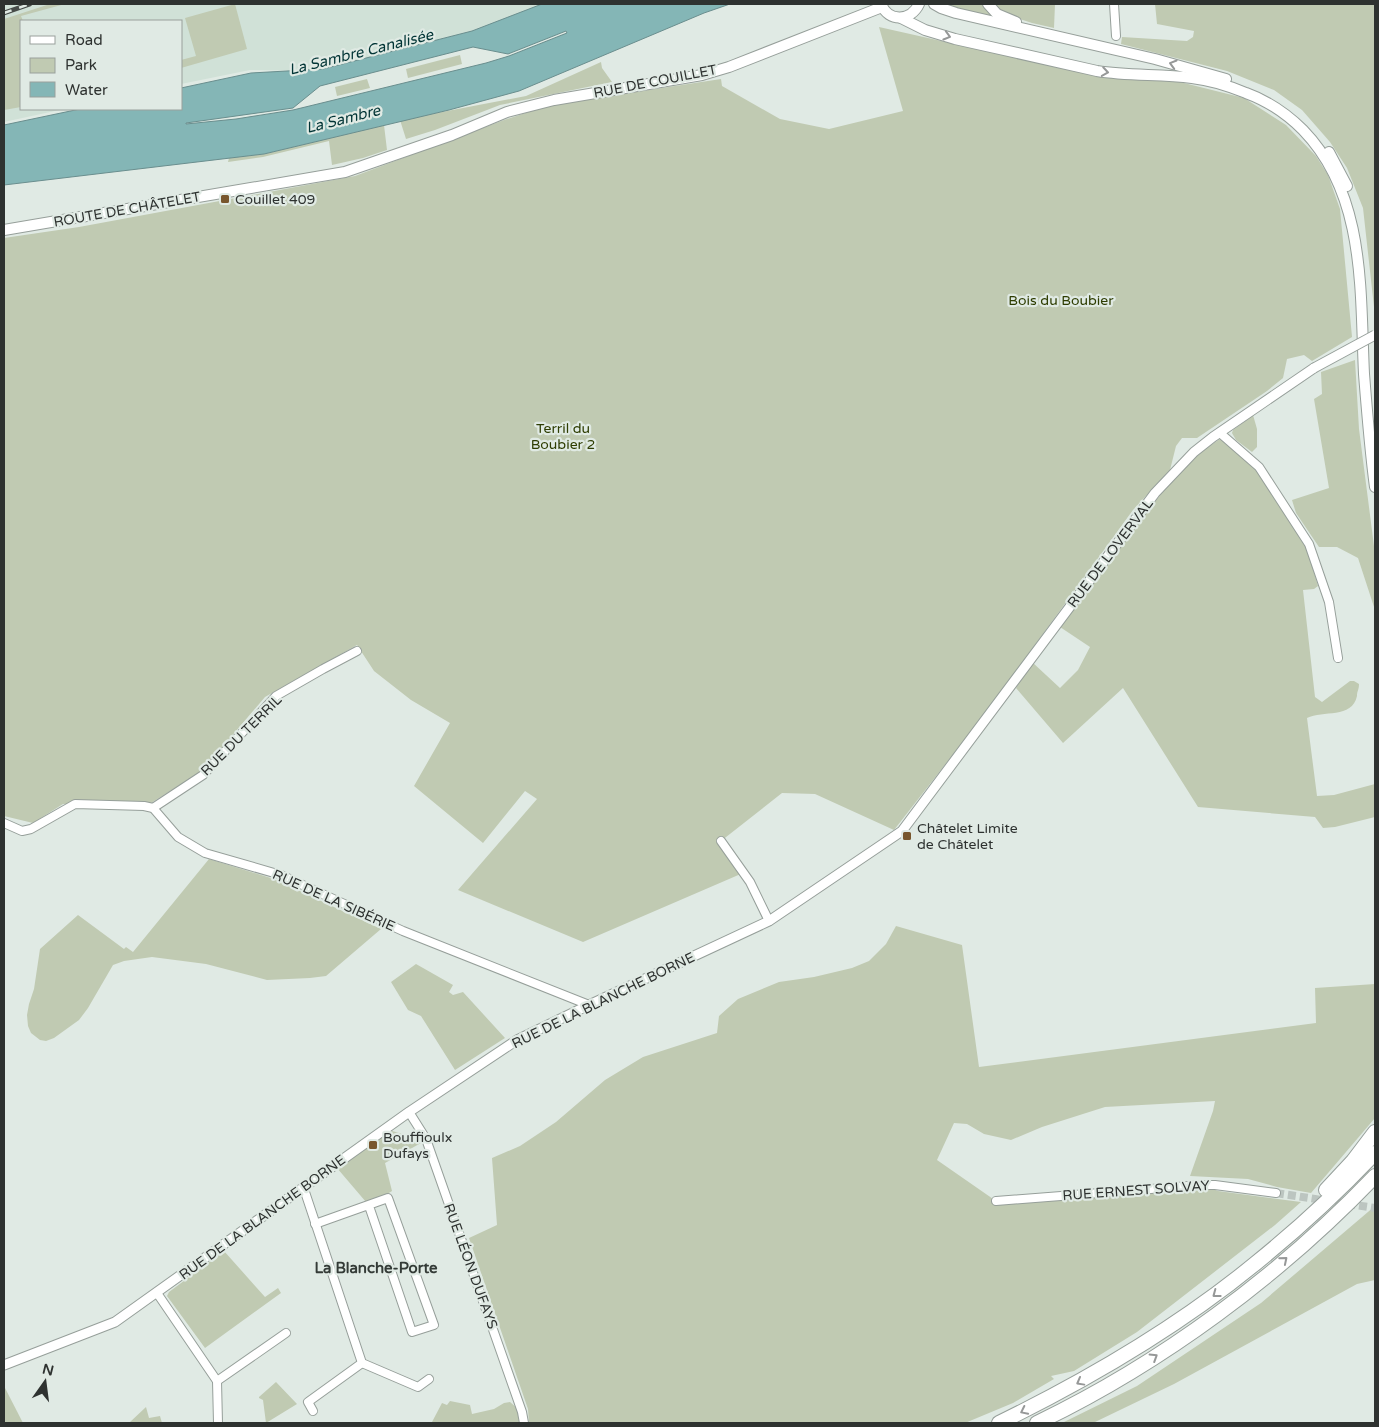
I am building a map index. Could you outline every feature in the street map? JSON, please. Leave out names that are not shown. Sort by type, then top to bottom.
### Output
[{"type":"highway","points":[[1255,1264],[1273,1239],[1310,1206],[1353,1161],[1375,1132]]},
{"type":"highway","points":[[999,1423],[1049,1399],[1105,1368],[1211,1298],[1295,1230],[1375,1153]]},
{"type":"highway","points":[[1037,1423],[1112,1382],[1221,1312],[1310,1238],[1375,1176]]},
{"type":"highway","points":[[1310,1238],[1329,1232],[1375,1190]]},
{"type":"main road","points":[[901,18],[910,16],[919,4]]},
{"type":"main road","points":[[934,4],[956,13],[1154,59],[1246,86],[1265,94],[1283,105],[1300,119],[1320,139],[1334,160],[1344,179],[1355,208],[1362,240],[1366,283],[1375,429]]},
{"type":"main road","points":[[988,4],[997,14],[1007,19],[1055,36]]},
{"type":"main road","points":[[882,5],[888,14],[925,30],[955,38],[1113,74],[1193,78],[1215,83],[1256,97],[1279,110],[1299,126],[1328,163],[1344,195],[1352,222],[1359,269],[1365,384],[1375,487]]},
{"type":"main road","name":"RUE DE COUILLET","points":[[452,134],[507,112],[554,100],[702,75],[882,5]]},
{"type":"main road","name":"ROUTE DE CHÂTELET","points":[[4,230],[345,172],[452,134]]},
{"type":"street","points":[[1114,4],[1116,36]]},
{"type":"street","name":"RUE DE LOVERVAL","points":[[902,830],[1155,493],[1194,452],[1314,368],[1375,335]]},
{"type":"street","points":[[1220,432],[1259,467],[1309,544],[1329,602],[1338,658]]},
{"type":"street","name":"RUE DU TERRIL","points":[[153,808],[203,775],[276,696],[357,651]]},
{"type":"street","points":[[4,823],[22,831],[31,830],[75,804],[144,806],[153,808]]},
{"type":"street","name":"RUE DE LA SIBÉRIE","points":[[153,808],[178,837],[204,853],[281,875],[403,931],[589,1004]]},
{"type":"street","name":"RUE DE LA BLANCHE BORNE","points":[[4,1366],[114,1322],[409,1112],[517,1040],[589,1004],[769,922],[902,830]]},
{"type":"street","points":[[721,841],[750,882],[769,922]]},
{"type":"street","name":"RUE LÉON DUFAYS","points":[[409,1112],[426,1139],[522,1412],[524,1423]]},
{"type":"street","name":"RUE ERNEST SOLVAY","points":[[996,1201],[1202,1184],[1215,1184],[1276,1193]]},
{"type":"street","points":[[302,1188],[305,1192],[362,1363],[418,1387],[429,1379]]},
{"type":"street","points":[[315,1224],[388,1198],[434,1325],[412,1332],[369,1206]]},
{"type":"street","points":[[157,1293],[216,1382],[218,1423]]},
{"type":"street","points":[[216,1382],[286,1333]]},
{"type":"street","points":[[312,1411],[308,1402],[362,1363]]},
{"type":"shaded area","points":[[4,4],[542,4],[472,31],[316,71],[250,70],[182,84],[182,20],[20,20],[20,110],[59,110],[4,122]]},
{"type":"green space","points":[[50,4],[65,4],[21,16],[23,20],[20,20],[20,107],[4,110],[4,19]]},
{"type":"green space","points":[[235,4],[247,49],[182,68],[182,60],[196,56],[185,18]]},
{"type":"green space","points":[[940,4],[983,4],[991,15],[990,18]]},
{"type":"green space","points":[[994,4],[1055,4],[1054,28],[1002,13]]},
{"type":"green space","points":[[1155,4],[1375,4],[1375,316],[1363,208],[1347,168],[1330,142],[1302,110],[1274,90],[1227,71],[1121,44],[1122,37],[1187,41],[1193,37],[1194,31],[1157,24]]},
{"type":"green space","points":[[879,27],[1075,71],[1127,79],[1180,82],[1244,98],[1286,125],[1316,156],[1328,175],[1340,209],[1352,337],[1312,361],[1304,355],[1287,359],[1283,378],[1267,391],[1197,438],[1182,438],[1176,446],[1170,470],[1133,510],[987,711],[894,830],[815,794],[782,793],[721,841],[743,873],[583,942],[458,890],[537,799],[525,791],[483,843],[414,786],[450,723],[411,700],[374,671],[357,645],[265,697],[202,771],[151,803],[63,804],[33,823],[4,816],[4,238],[79,227],[355,176],[504,120],[550,105],[721,79],[722,86],[780,119],[829,129],[903,111]]},
{"type":"green space","points":[[460,55],[462,64],[408,78],[406,69]]},
{"type":"green space","points":[[601,62],[602,68],[612,82],[500,105],[406,139],[400,120],[526,96]]},
{"type":"green space","points":[[367,79],[370,88],[337,96],[335,87]]},
{"type":"green space","points":[[384,125],[387,150],[363,158],[332,165],[329,141],[263,157],[228,162],[229,158],[264,154]]},
{"type":"green space","points":[[1355,360],[1359,429],[1375,554],[1375,610],[1358,558],[1337,547],[1319,547],[1296,513],[1292,500],[1329,488],[1314,399],[1322,394],[1321,372]]},
{"type":"green space","points":[[1253,415],[1257,429],[1257,447],[1252,452],[1236,440],[1232,433],[1233,430]]},
{"type":"green space","points":[[1220,439],[1231,445],[1258,470],[1305,541],[1318,586],[1314,589],[1303,590],[1315,697],[1322,702],[1350,681],[1359,684],[1357,696],[1349,708],[1336,713],[1307,718],[1317,796],[1334,795],[1375,784],[1375,817],[1335,827],[1323,828],[1315,817],[1198,807],[1123,688],[1063,743],[1016,688],[1032,662],[1060,688],[1078,670],[1090,647],[1060,627],[1171,482],[1194,459]]},
{"type":"green space","points":[[209,859],[274,879],[381,929],[326,976],[310,978],[267,980],[206,964],[152,957],[124,961],[113,965],[79,1020],[54,1038],[46,1041],[40,1040],[31,1033],[27,1015],[34,989],[40,949],[78,915],[124,949],[126,947],[133,952]]},
{"type":"green space","points":[[896,926],[962,945],[979,1067],[1316,1023],[1315,988],[1375,984],[1375,1118],[1311,1193],[1277,1187],[1248,1179],[1190,1176],[1215,1101],[1105,1107],[1042,1127],[1011,1140],[984,1134],[967,1124],[954,1123],[937,1160],[996,1201],[995,1205],[1202,1185],[1218,1191],[1301,1202],[1275,1225],[1137,1332],[1074,1371],[1051,1376],[1054,1379],[1013,1403],[965,1423],[529,1423],[528,1409],[469,1238],[497,1225],[492,1158],[520,1146],[556,1122],[605,1080],[643,1057],[717,1033],[719,1016],[738,999],[779,982],[814,977],[852,968],[869,961],[886,944]]},
{"type":"green space","points":[[416,964],[453,985],[449,992],[453,995],[463,992],[505,1038],[455,1070],[421,1016],[408,1010],[391,982]]},
{"type":"green space","points":[[392,1131],[411,1137],[421,1143],[385,1163],[392,1191],[366,1202],[337,1168]]},
{"type":"green space","points":[[1375,1206],[1375,1280],[1357,1284],[1174,1384],[1093,1423],[1062,1423],[1137,1386],[1261,1303]]},
{"type":"green space","points":[[224,1251],[265,1297],[278,1288],[281,1293],[205,1348],[167,1296],[169,1292]]},
{"type":"green space","points":[[276,1382],[297,1404],[266,1423],[263,1400],[259,1397]]},
{"type":"green space","points":[[4,1386],[23,1423],[4,1423]]},
{"type":"green space","points":[[450,1401],[470,1405],[472,1414],[494,1409],[510,1402],[518,1409],[519,1423],[426,1423],[432,1422],[442,1403],[447,1405]]},
{"type":"green space","points":[[146,1407],[149,1418],[160,1416],[162,1423],[129,1423]]},
{"type":"water","name":"La Sambre","points":[[542,4],[730,4],[704,13],[519,91],[449,110],[264,154],[4,185],[4,125],[75,110],[182,110],[182,88],[251,73],[323,69],[472,31]],"holes":[[[566,31],[567,33],[509,56],[293,110],[236,119],[186,124],[293,108],[320,86],[473,47],[508,54]]]},
{"type":"tunnel","points":[[1276,1193],[1375,1208]]},
{"type":"railway","points":[[4,13],[30,4]]},
{"type":"place","name":"Couillet 409","points":[[225,199]]},
{"type":"place","name":"Châtelet Limite de Châtelet","points":[[907,836]]},
{"type":"place","name":"Bouffioulx Dufays","points":[[373,1145]]},
{"type":"district","name":"La Blanche-Porte","points":[[376,1268]]},
{"type":"water label","name":"La Sambre Canalisée","points":[[361,52]]},
{"type":"park label","name":"Bois du Boubier","points":[[1061,300]]},
{"type":"park label","name":"Terril du Boubier 2","points":[[563,436]]}]
